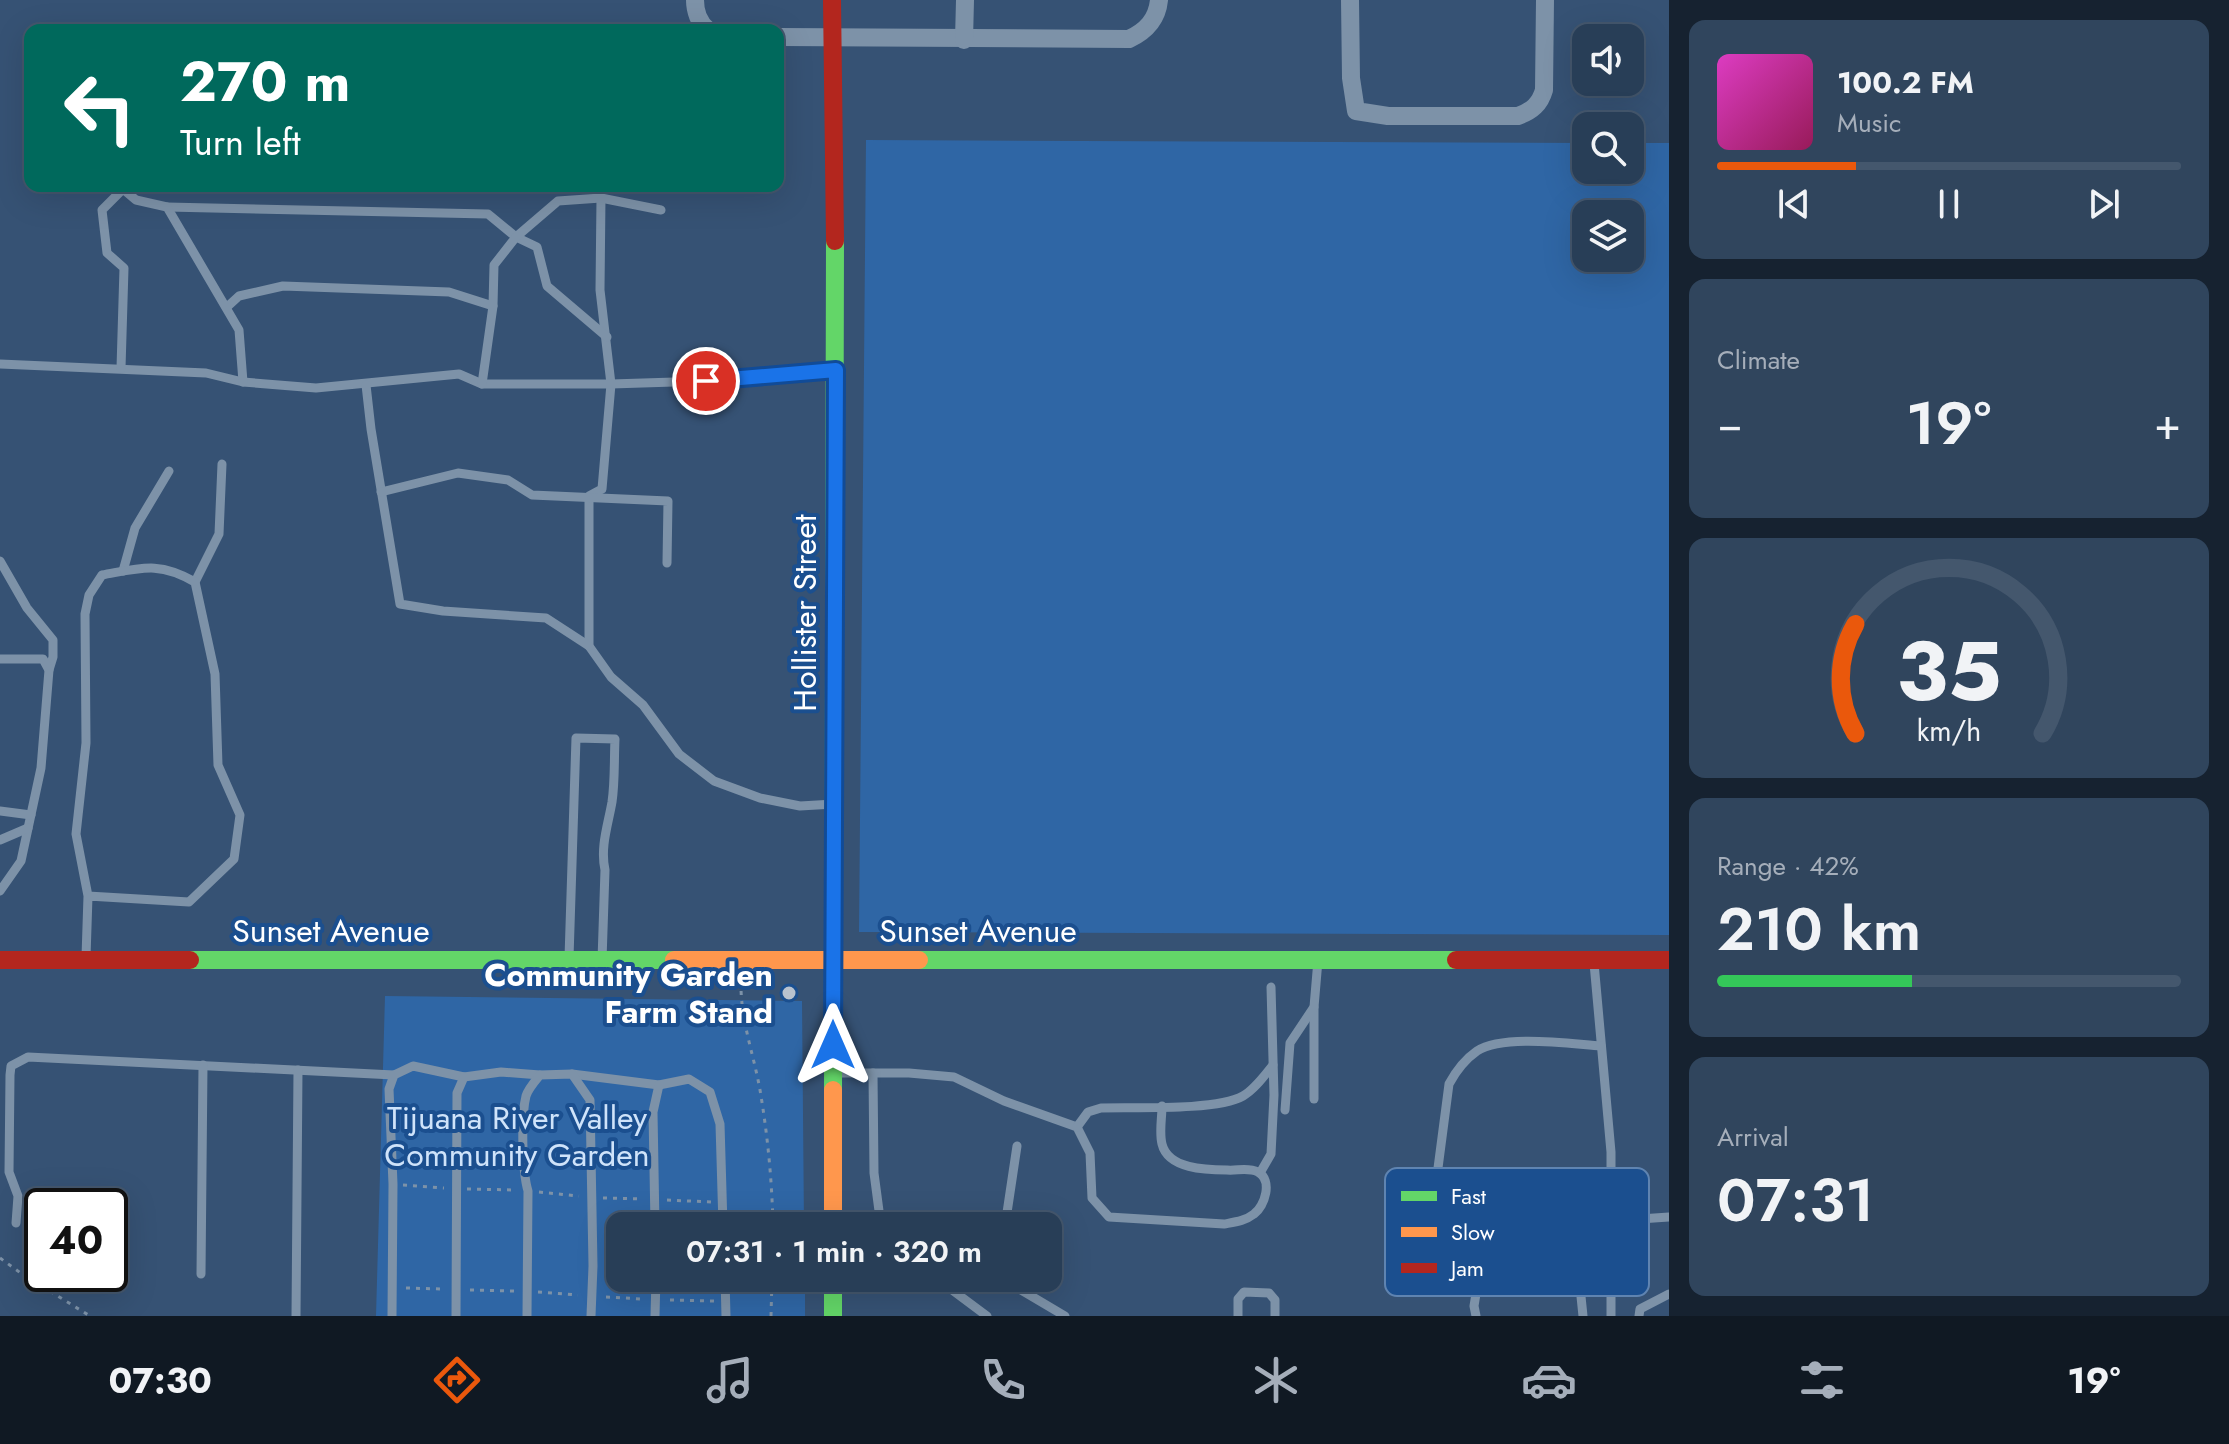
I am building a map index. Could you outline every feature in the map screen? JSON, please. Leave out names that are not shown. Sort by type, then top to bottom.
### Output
[{"type":"street","points":[[695,0],[702,24]]},
{"type":"street","name":"Hollister Street","points":[[832,0],[836,370],[833,1212]]},
{"type":"street","points":[[964,40],[965,0]]},
{"type":"street","points":[[1350,0],[1351,78],[1356,111],[1388,116],[1518,116],[1529,112],[1541,101],[1544,90],[1545,0]]},
{"type":"street","points":[[784,37],[1129,39],[1148,30],[1159,3]]},
{"type":"street","name":"Sunset Avenue","points":[[0,960],[1669,960]]},
{"type":"street","points":[[833,1292],[833,1316]]},
{"type":"lane","points":[[120,192],[102,210],[107,253],[124,268],[121,368]]},
{"type":"lane","points":[[127,192],[136,200],[167,207],[488,214],[516,237],[537,247],[547,286],[607,337]]},
{"type":"lane","points":[[482,384],[493,306],[494,265],[516,237],[558,201],[601,198],[661,210]]},
{"type":"lane","points":[[589,496],[602,489],[611,384],[600,290],[601,198]]},
{"type":"lane","points":[[167,207],[239,330],[243,382]]},
{"type":"lane","points":[[227,307],[239,296],[283,286],[449,292],[493,306]]},
{"type":"lane","points":[[0,364],[206,373],[243,382],[316,388],[459,374],[482,384],[611,384],[706,381],[836,370]]},
{"type":"lane","points":[[366,385],[400,604],[443,611],[546,618],[589,646],[611,677],[643,705],[679,754],[714,781],[760,798],[800,806],[834,804]]},
{"type":"lane","points":[[88,896],[189,902],[234,859],[240,815],[218,765],[215,674],[195,582],[219,534],[222,464]]},
{"type":"lane","points":[[123,571],[135,528],[169,471]]},
{"type":"lane","points":[[381,492],[458,473],[508,480],[532,495],[668,501],[667,563]]},
{"type":"lane","points":[[589,496],[589,646]]},
{"type":"lane","points":[[0,561],[27,608],[53,640],[41,768],[21,861],[0,891]]},
{"type":"lane","points":[[86,960],[88,896],[76,834],[86,743],[85,614],[89,595],[102,575],[147,567],[174,570],[195,582]]},
{"type":"lane","points":[[0,659],[43,659],[49,670]]},
{"type":"lane","points":[[569,961],[576,738],[615,739],[612,804],[607,815],[603,858],[602,961]]},
{"type":"lane","points":[[0,811],[31,815]]},
{"type":"lane","points":[[0,840],[28,828]]},
{"type":"lane","points":[[1593,959],[1611,1168]]},
{"type":"lane","points":[[1314,1099],[1314,1007],[1318,960]]},
{"type":"lane","points":[[1260,1173],[1271,1154],[1271,987]]},
{"type":"lane","points":[[1285,1110],[1290,1043],[1314,1007]]},
{"type":"lane","points":[[1438,1168],[1449,1084],[1458,1068],[1480,1049],[1517,1041],[1601,1046]]},
{"type":"lane","points":[[16,1223],[18,1196],[9,1172],[11,1066],[28,1057],[394,1075],[413,1066],[464,1077],[501,1072],[572,1074],[659,1085],[689,1079],[710,1092],[720,1124],[723,1212]]},
{"type":"lane","points":[[201,1274],[203,1065]]},
{"type":"lane","points":[[1077,1127],[1088,1112],[1101,1108],[1211,1103],[1241,1098],[1273,1065]]},
{"type":"lane","points":[[296,1316],[298,1070]]},
{"type":"lane","points":[[833,1073],[954,1077],[1004,1101],[1077,1127],[1090,1153],[1092,1198],[1109,1217],[1224,1224],[1242,1221],[1255,1214],[1264,1199],[1265,1180],[1260,1173],[1250,1169],[1197,1168],[1173,1159],[1162,1145],[1162,1106]]},
{"type":"lane","points":[[873,1073],[877,1212]]},
{"type":"lane","points":[[572,1074],[590,1100],[591,1316]]},
{"type":"lane","points":[[392,1316],[393,1184],[389,1089],[394,1075]]},
{"type":"lane","points":[[527,1316],[526,1095],[540,1075]]},
{"type":"lane","points":[[456,1316],[457,1093],[464,1077]]},
{"type":"lane","points":[[655,1212],[653,1112],[659,1085]]},
{"type":"lane","points":[[1007,1212],[1017,1146]]},
{"type":"lane","points":[[1649,1218],[1669,1217]]},
{"type":"lane","points":[[1238,1316],[1238,1299],[1244,1292],[1255,1290],[1269,1293],[1275,1300],[1275,1316]]},
{"type":"lane","points":[[655,1292],[655,1316]]},
{"type":"lane","points":[[726,1292],[726,1316]]},
{"type":"lane","points":[[955,1292],[987,1316]]},
{"type":"lane","points":[[1021,1292],[1047,1311],[1065,1316]]},
{"type":"lane","points":[[1639,1316],[1640,1309],[1669,1294]]},
{"type":"lane","points":[[1476,1296],[1476,1316]]},
{"type":"lane","points":[[1581,1296],[1583,1316]]},
{"type":"path","points":[[742,961],[745,1027],[761,1094],[772,1177],[773,1212]]},
{"type":"path","points":[[393,1184],[723,1202]]},
{"type":"path","points":[[0,1258],[90,1316]]},
{"type":"path","points":[[394,1288],[526,1291],[726,1302]]},
{"type":"path","points":[[771,1316],[772,1292]]},
{"type":"green space","points":[[866,140],[1572,143],[1572,184],[1644,184],[1644,143],[1669,143],[1669,935],[859,932]]},
{"type":"green space","name":"Tijuana River Valley Community Garden","points":[[385,996],[802,1001],[804,1212],[606,1212],[606,1292],[805,1292],[805,1316],[376,1316]]},
{"type":"traffic: fast","points":[[833,1090],[835,241]]},
{"type":"traffic: fast","points":[[190,960],[674,960]]},
{"type":"traffic: fast","points":[[919,960],[1456,960]]},
{"type":"traffic: fast","points":[[833,1292],[833,1316]]},
{"type":"traffic: slow","points":[[674,960],[919,960]]},
{"type":"traffic: slow","points":[[833,1090],[833,1212]]},
{"type":"traffic: jam","points":[[832,0],[835,241]]},
{"type":"traffic: jam","points":[[0,960],[190,960]]},
{"type":"traffic: jam","points":[[1456,960],[1669,960]]},
{"type":"place","name":"Community Garden Farm Stand","points":[[789,993]]},
{"type":"route","points":[[706,381],[836,370],[833,1045]]}]
